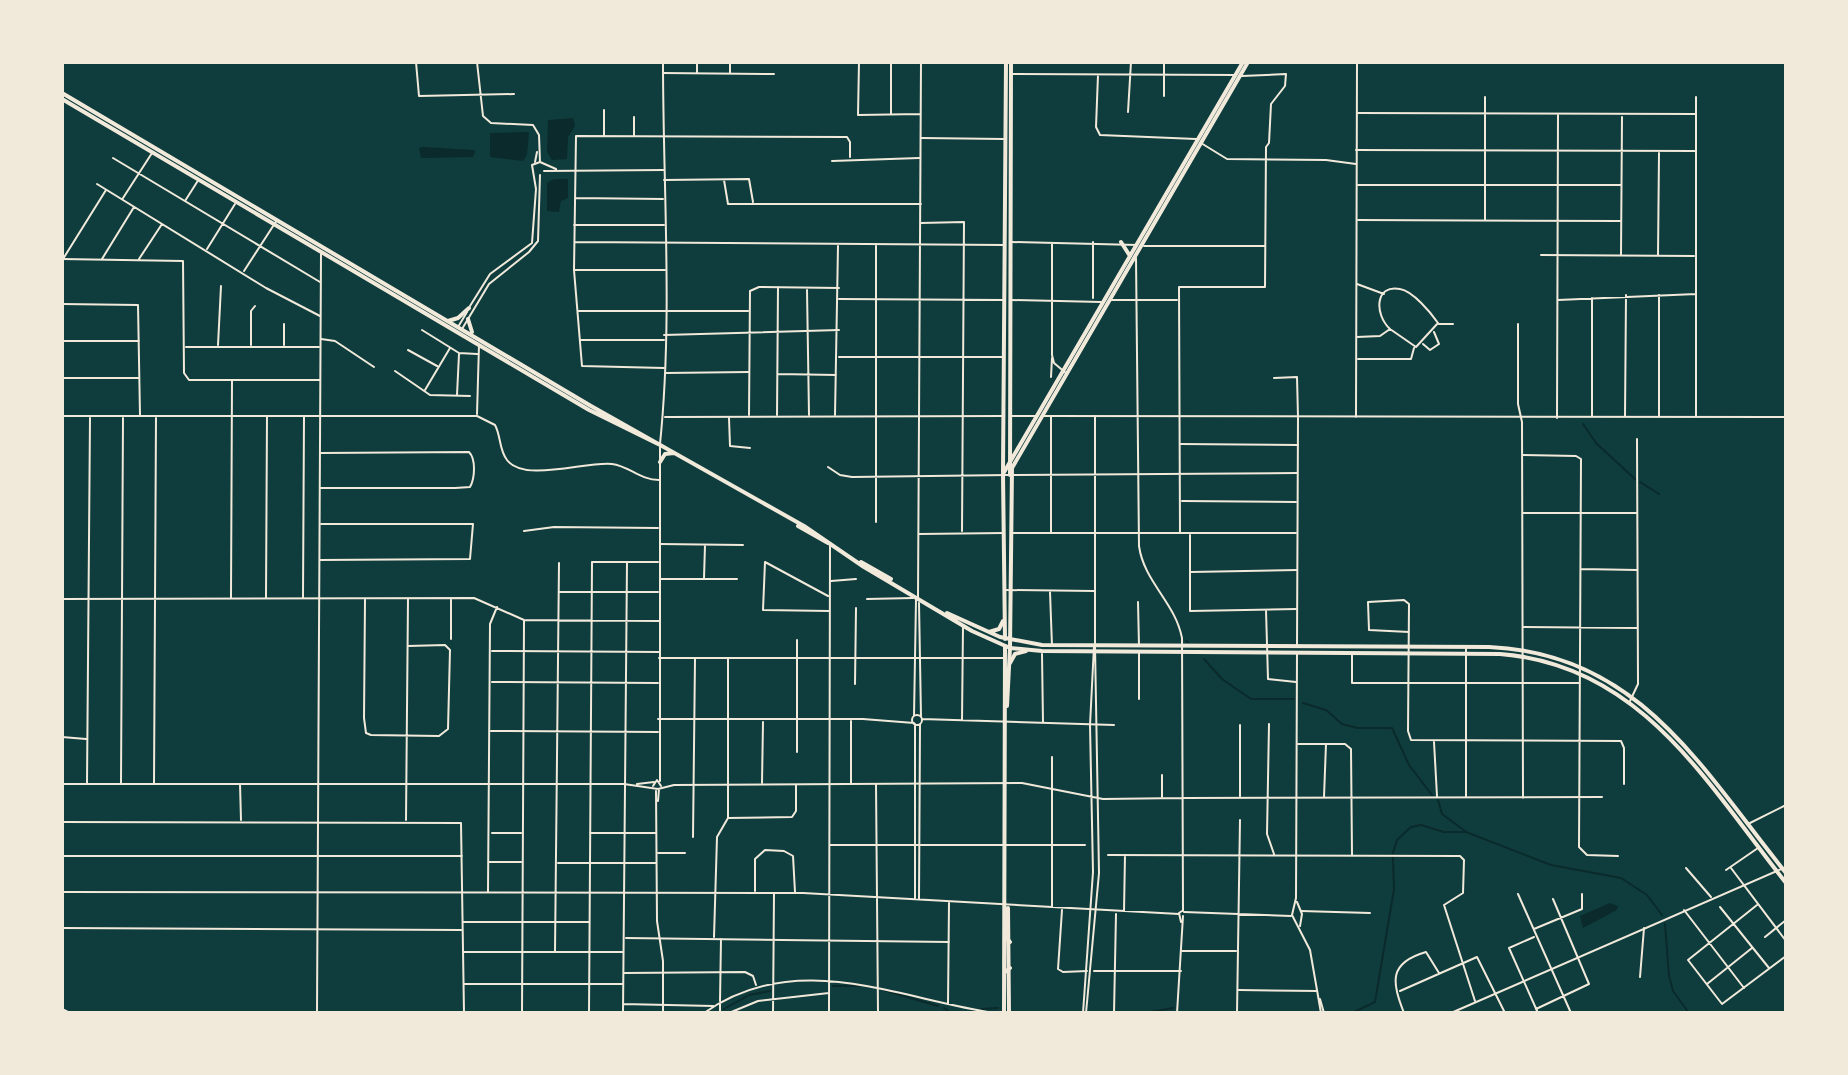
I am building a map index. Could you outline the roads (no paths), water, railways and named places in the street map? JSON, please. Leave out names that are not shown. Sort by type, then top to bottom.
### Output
[{"type":"main road","points":[[1008,639],[1005,615],[1010,533],[1007,416],[1009,62]]},
{"type":"main road","points":[[1003,474],[1110,300],[1246,62]]},
{"type":"main road","points":[[62,96],[448,321],[479,345],[622,429],[660,444]]},
{"type":"main road","points":[[276,222],[296,237],[321,248],[677,453],[945,612],[1008,639],[1052,648],[1468,650],[1522,653],[1580,669],[1632,698],[1669,732],[1760,846],[1783,870],[1786,883]]},
{"type":"main road","points":[[1121,242],[1133,256]]},
{"type":"main road","points":[[1065,373],[1103,302],[1133,256]]},
{"type":"main road","points":[[448,321],[458,318],[469,308]]},
{"type":"main road","points":[[468,319],[476,337]]},
{"type":"main road","points":[[1006,709],[1010,663],[1003,533],[1007,416]]},
{"type":"main road","points":[[1010,475],[1039,416]]},
{"type":"main road","points":[[660,462],[665,454],[677,453]]},
{"type":"main road","points":[[945,612],[963,626],[1008,647],[1031,651],[1052,648]]},
{"type":"main road","points":[[988,632],[999,629],[1005,615]]},
{"type":"main road","points":[[1007,1013],[1005,658],[1008,647]]},
{"type":"main road","points":[[1010,663],[1015,654],[1031,651]]},
{"type":"main road","points":[[1007,905],[1010,942],[1007,970]]},
{"type":"main road","points":[[1005,936],[1010,942]]},
{"type":"street","points":[[416,62],[419,96],[514,94]]},
{"type":"street","points":[[477,62],[483,116],[498,123],[533,125],[539,135],[540,162]]},
{"type":"street","points":[[663,62],[665,270],[657,785],[657,893],[663,1013]]},
{"type":"street","points":[[697,62],[697,73]]},
{"type":"street","points":[[730,62],[730,74]]},
{"type":"street","points":[[859,62],[858,115],[921,114]]},
{"type":"street","points":[[891,62],[891,115]]},
{"type":"street","points":[[917,846],[921,720],[915,626],[919,534],[921,62]]},
{"type":"street","points":[[1128,112],[1131,62]]},
{"type":"street","points":[[1164,62],[1164,96]]},
{"type":"street","points":[[1356,417],[1357,62]]},
{"type":"street","points":[[663,73],[774,74]]},
{"type":"street","points":[[1009,74],[1286,74],[1285,86],[1271,104],[1265,160],[1265,287],[1179,287],[1180,533]]},
{"type":"street","points":[[1098,74],[1096,114],[1100,134],[1177,136],[1200,142],[1227,159],[1326,160],[1356,164]]},
{"type":"street","points":[[1485,97],[1485,220]]},
{"type":"street","points":[[1696,97],[1696,417]]},
{"type":"street","points":[[604,110],[604,136]]},
{"type":"street","points":[[1356,113],[1696,114]]},
{"type":"street","points":[[1557,418],[1558,114]]},
{"type":"street","points":[[1621,256],[1622,114]]},
{"type":"street","points":[[634,117],[634,136]]},
{"type":"street","points":[[664,368],[582,366],[574,270],[576,136],[849,138],[850,157]]},
{"type":"street","points":[[921,138],[1008,138]]},
{"type":"street","points":[[459,330],[489,284],[527,248],[534,235],[535,175],[531,169],[539,147]]},
{"type":"street","points":[[122,199],[155,150]]},
{"type":"street","points":[[1356,150],[1695,151]]},
{"type":"street","points":[[1658,256],[1659,151]]},
{"type":"street","points":[[832,161],[850,157],[920,158]]},
{"type":"street","points":[[113,158],[321,283]]},
{"type":"street","points":[[535,162],[556,169]]},
{"type":"street","points":[[459,330],[487,278],[538,241],[540,175],[545,166]]},
{"type":"street","points":[[544,171],[664,170]]},
{"type":"street","points":[[535,175],[540,175]]},
{"type":"street","points":[[185,202],[200,177]]},
{"type":"street","points":[[664,180],[749,179],[753,203]]},
{"type":"street","points":[[724,180],[725,203],[921,204]]},
{"type":"street","points":[[97,184],[321,317]]},
{"type":"street","points":[[1356,185],[1621,185]]},
{"type":"street","points":[[62,260],[107,190]]},
{"type":"street","points":[[575,198],[665,199]]},
{"type":"street","points":[[206,250],[238,200]]},
{"type":"street","points":[[101,260],[134,207]]},
{"type":"street","points":[[1356,220],[1621,221]]},
{"type":"street","points":[[243,272],[276,222]]},
{"type":"street","points":[[921,223],[964,222],[962,532]]},
{"type":"street","points":[[139,260],[162,224]]},
{"type":"street","points":[[574,225],[665,225]]},
{"type":"street","points":[[574,242],[838,245],[1121,242],[1139,245],[1265,246]]},
{"type":"street","points":[[1051,377],[1052,242]]},
{"type":"street","points":[[1093,242],[1093,300]]},
{"type":"street","points":[[876,244],[876,522]]},
{"type":"street","points":[[835,416],[839,357],[838,245]]},
{"type":"street","points":[[317,1013],[321,248]]},
{"type":"street","points":[[1541,255],[1695,256]]},
{"type":"street","points":[[1133,256],[1138,533],[1144,568],[1179,625],[1182,650],[1181,971],[1177,1013]]},
{"type":"street","points":[[62,260],[183,261],[187,379],[320,380]]},
{"type":"street","points":[[574,270],[665,270]]},
{"type":"street","points":[[1356,284],[1370,286],[1385,294]]},
{"type":"street","points":[[218,347],[221,286]]},
{"type":"street","points":[[776,417],[778,287]]},
{"type":"street","points":[[807,288],[809,416]]},
{"type":"street","points":[[749,417],[751,289],[839,288]]},
{"type":"street","points":[[1414,347],[1390,329],[1378,313],[1385,294],[1395,289],[1404,290],[1438,324],[1453,324]]},
{"type":"street","points":[[1659,294],[1659,417]]},
{"type":"street","points":[[1557,300],[1697,294]]},
{"type":"street","points":[[1625,418],[1626,295]]},
{"type":"street","points":[[1592,297],[1592,418]]},
{"type":"street","points":[[839,299],[1103,302]]},
{"type":"street","points":[[1110,300],[1179,300]]},
{"type":"street","points":[[62,304],[137,305],[140,416]]},
{"type":"street","points":[[251,346],[251,311],[255,306]]},
{"type":"street","points":[[579,311],[749,311]]},
{"type":"street","points":[[284,324],[284,346]]},
{"type":"street","points":[[1356,359],[1411,359],[1414,347],[1434,332],[1438,324]]},
{"type":"street","points":[[1518,324],[1518,404],[1522,418],[1523,798]]},
{"type":"street","points":[[1356,337],[1376,337],[1390,329]]},
{"type":"street","points":[[422,330],[459,353],[478,354]]},
{"type":"street","points":[[664,335],[749,335],[839,330]]},
{"type":"street","points":[[1422,343],[1430,350],[1439,344],[1434,332]]},
{"type":"street","points":[[321,339],[335,341],[374,367]]},
{"type":"street","points":[[580,340],[664,340]]},
{"type":"street","points":[[62,341],[140,341]]},
{"type":"street","points":[[477,416],[479,345]]},
{"type":"street","points":[[184,347],[321,347]]},
{"type":"street","points":[[425,391],[450,348]]},
{"type":"street","points":[[408,350],[438,367]]},
{"type":"street","points":[[457,396],[459,353]]},
{"type":"street","points":[[1052,355],[1065,373]]},
{"type":"street","points":[[839,357],[1007,357]]},
{"type":"street","points":[[395,371],[435,396],[470,396]]},
{"type":"street","points":[[664,373],[749,372]]},
{"type":"street","points":[[778,374],[837,375]]},
{"type":"street","points":[[1274,378],[1297,377],[1297,855],[1293,911],[1310,950],[1323,1013]]},
{"type":"street","points":[[62,378],[140,378]]},
{"type":"street","points":[[231,599],[232,381]]},
{"type":"street","points":[[62,416],[477,416],[490,420],[500,434],[504,456],[519,469],[566,469],[608,463],[641,478],[660,480]]},
{"type":"street","points":[[87,785],[90,416]]},
{"type":"street","points":[[121,785],[123,416]]},
{"type":"street","points":[[154,785],[156,416]]},
{"type":"street","points":[[266,599],[267,416]]},
{"type":"street","points":[[303,598],[304,416]]},
{"type":"street","points":[[1051,416],[1051,534]]},
{"type":"street","points":[[1086,971],[1095,911],[1099,798],[1095,725],[1095,416]]},
{"type":"street","points":[[663,417],[1786,417]]},
{"type":"street","points":[[729,417],[732,448],[750,448]]},
{"type":"street","points":[[1632,698],[1638,684],[1637,439]]},
{"type":"street","points":[[1180,444],[1298,445]]},
{"type":"street","points":[[320,453],[471,453],[473,481],[470,487],[320,488]]},
{"type":"street","points":[[1522,455],[1579,457],[1579,847],[1582,853],[1618,856]]},
{"type":"street","points":[[828,467],[840,475],[1297,473]]},
{"type":"street","points":[[1181,501],[1297,502]]},
{"type":"street","points":[[1522,513],[1637,513]]},
{"type":"street","points":[[319,560],[472,558],[473,524],[320,524]]},
{"type":"street","points":[[524,531],[554,527],[659,528]]},
{"type":"street","points":[[1190,533],[1190,611],[1297,609]]},
{"type":"street","points":[[919,534],[1297,533]]},
{"type":"street","points":[[659,544],[743,545]]},
{"type":"street","points":[[829,1013],[831,544]]},
{"type":"street","points":[[704,580],[705,545]]},
{"type":"street","points":[[589,1013],[592,562],[659,562]]},
{"type":"street","points":[[623,1013],[627,562]]},
{"type":"street","points":[[829,611],[763,610],[765,562],[830,596]]},
{"type":"street","points":[[555,952],[559,563]]},
{"type":"street","points":[[1580,569],[1637,570]]},
{"type":"street","points":[[1190,572],[1297,570]]},
{"type":"street","points":[[659,579],[737,579]]},
{"type":"street","points":[[830,581],[856,579]]},
{"type":"street","points":[[1007,590],[1096,591]]},
{"type":"street","points":[[1050,591],[1052,648]]},
{"type":"street","points":[[558,592],[659,592]]},
{"type":"street","points":[[867,599],[909,599],[917,595]]},
{"type":"street","points":[[917,595],[920,626],[914,717],[917,900]]},
{"type":"street","points":[[62,599],[474,598],[524,620],[659,621]]},
{"type":"street","points":[[365,599],[366,733],[445,734],[450,717],[450,650],[445,645],[408,646]]},
{"type":"street","points":[[406,821],[408,599]]},
{"type":"street","points":[[451,599],[451,639]]},
{"type":"street","points":[[1409,632],[1369,630],[1368,602],[1408,601],[1409,632],[1409,738],[1434,741],[1623,742],[1624,784]]},
{"type":"street","points":[[1138,602],[1139,699]]},
{"type":"street","points":[[488,892],[490,624],[497,607]]},
{"type":"street","points":[[855,684],[856,608]]},
{"type":"street","points":[[1266,610],[1268,679],[1297,682]]},
{"type":"street","points":[[522,1013],[524,620]]},
{"type":"street","points":[[915,626],[920,626]]},
{"type":"street","points":[[962,721],[963,626]]},
{"type":"street","points":[[1522,627],[1638,628]]},
{"type":"street","points":[[797,640],[797,752]]},
{"type":"street","points":[[1084,1013],[1090,910],[1093,797],[1090,725],[1095,649]]},
{"type":"street","points":[[1352,650],[1352,683],[1580,683]]},
{"type":"street","points":[[1467,797],[1468,650]]},
{"type":"street","points":[[490,651],[659,652]]},
{"type":"street","points":[[1042,651],[1043,724]]},
{"type":"street","points":[[659,658],[1005,658]]},
{"type":"street","points":[[693,837],[695,659]]},
{"type":"street","points":[[714,938],[717,837],[728,818],[728,659]]},
{"type":"street","points":[[490,682],[658,683]]},
{"type":"street","points":[[658,719],[797,721],[899,720],[914,717],[921,720],[1114,725]]},
{"type":"street","points":[[851,719],[851,784]]},
{"type":"street","points":[[762,784],[763,720]]},
{"type":"street","points":[[899,720],[914,724],[921,720]]},
{"type":"street","points":[[1269,724],[1266,797],[1268,841],[1274,855]]},
{"type":"street","points":[[1240,725],[1240,797]]},
{"type":"street","points":[[490,731],[658,732]]},
{"type":"street","points":[[62,737],[88,739]]},
{"type":"street","points":[[1434,741],[1437,797]]},
{"type":"street","points":[[1297,744],[1349,746],[1353,798],[1352,856]]},
{"type":"street","points":[[1324,798],[1326,744]]},
{"type":"street","points":[[915,751],[920,751]]},
{"type":"street","points":[[1052,757],[1052,908]]},
{"type":"street","points":[[1162,775],[1162,798]]},
{"type":"street","points":[[62,784],[1007,783],[1099,798],[1602,797]]},
{"type":"street","points":[[240,784],[241,822]]},
{"type":"street","points":[[728,818],[794,816],[796,784]]},
{"type":"street","points":[[876,784],[878,1013]]},
{"type":"street","points":[[1744,826],[1786,805]]},
{"type":"street","points":[[1237,1013],[1240,820]]},
{"type":"street","points":[[62,822],[461,823],[464,1013]]},
{"type":"street","points":[[489,833],[523,833]]},
{"type":"street","points":[[590,833],[657,833]]},
{"type":"street","points":[[830,845],[1085,845]]},
{"type":"street","points":[[1726,870],[1760,846]]},
{"type":"street","points":[[755,893],[755,859],[759,853],[790,852],[795,861],[795,894]]},
{"type":"street","points":[[657,853],[685,853]]},
{"type":"street","points":[[1108,855],[1454,855],[1464,860],[1463,893],[1444,905],[1476,1002]]},
{"type":"street","points":[[1124,913],[1125,855]]},
{"type":"street","points":[[62,856],[463,856]]},
{"type":"street","points":[[489,862],[522,862]]},
{"type":"street","points":[[556,863],[657,863]]},
{"type":"street","points":[[1686,868],[1712,898]]},
{"type":"street","points":[[1731,868],[1786,941]]},
{"type":"street","points":[[1451,1013],[1684,910],[1783,870]]},
{"type":"street","points":[[62,892],[774,893],[1124,913],[1239,913],[1294,917],[1370,913]]},
{"type":"street","points":[[773,1013],[774,893]]},
{"type":"street","points":[[1518,894],[1571,1013]]},
{"type":"street","points":[[1533,929],[1582,909],[1582,894]]},
{"type":"street","points":[[1296,898],[1301,927]]},
{"type":"street","points":[[1536,936],[1509,948],[1537,1011],[1589,984],[1553,899]]},
{"type":"street","points":[[948,1006],[949,902]]},
{"type":"street","points":[[1757,905],[1688,960],[1722,1004],[1786,956]]},
{"type":"street","points":[[1720,907],[1770,969]]},
{"type":"street","points":[[1063,908],[1058,969],[1086,971]]},
{"type":"street","points":[[1281,914],[1300,910],[1311,914]]},
{"type":"street","points":[[1684,910],[1745,988]]},
{"type":"street","points":[[1114,1013],[1116,912]]},
{"type":"street","points":[[1765,937],[1786,920]]},
{"type":"street","points":[[463,922],[590,922]]},
{"type":"street","points":[[62,928],[463,930]]},
{"type":"street","points":[[1640,977],[1644,928]]},
{"type":"street","points":[[624,938],[949,942]]},
{"type":"street","points":[[720,1013],[721,938]]},
{"type":"street","points":[[1706,984],[1753,947]]},
{"type":"street","points":[[1181,951],[1238,951]]},
{"type":"street","points":[[464,952],[623,952]]},
{"type":"street","points":[[1404,1013],[1395,980],[1397,969],[1418,954],[1431,956],[1439,974]]},
{"type":"street","points":[[1400,991],[1463,964],[1466,959],[1478,958],[1505,1013]]},
{"type":"street","points":[[1094,971],[1181,971]]},
{"type":"street","points":[[623,973],[749,973],[756,986]]},
{"type":"street","points":[[704,1013],[756,986],[829,981],[878,986],[948,1006],[994,1013]]},
{"type":"street","points":[[464,984],[624,984]]},
{"type":"street","points":[[1238,990],[1318,991]]},
{"type":"street","points":[[729,1013],[744,1004],[773,998],[829,993]]},
{"type":"street","points":[[623,1004],[714,1006]]},
{"type":"street","points":[[940,1004],[940,1013]]},
{"type":"street","points":[[62,1009],[70,1013]]},
{"type":"water","points":[[573,118],[575,126],[568,137],[567,159],[552,160],[547,152],[548,120]]},
{"type":"water","points":[[529,132],[527,155],[523,161],[490,157],[490,133]]},
{"type":"water","points":[[419,148],[475,152],[473,157],[421,158]]},
{"type":"water","points":[[554,179],[568,179],[568,198],[561,201],[559,212],[547,211],[547,183]]},
{"type":"water","points":[[1610,903],[1618,906],[1617,910],[1583,928],[1580,916]]},
{"type":"waterway","points":[[1583,424],[1596,443],[1635,479]]},
{"type":"waterway","points":[[1640,482],[1659,494]]},
{"type":"waterway","points":[[1204,659],[1222,679],[1251,699],[1294,699]]},
{"type":"waterway","points":[[1303,703],[1326,710],[1342,724],[1357,728],[1392,728],[1409,765],[1432,795]]},
{"type":"waterway","points":[[1438,800],[1442,814],[1465,831]]},
{"type":"waterway","points":[[1393,853],[1397,840],[1411,827],[1421,825],[1444,832],[1466,832],[1551,865],[1621,878],[1647,895],[1662,915]]},
{"type":"waterway","points":[[1352,1013],[1375,1002],[1394,889],[1393,858]]},
{"type":"waterway","points":[[1665,924],[1673,991],[1689,1013]]},
{"type":"waterway","points":[[833,986],[860,986]]},
{"type":"waterway","points":[[883,990],[938,1006]]},
{"type":"waterway","points":[[724,1009],[749,995],[770,991]]},
{"type":"waterway","points":[[944,1008],[951,1013]]},
{"type":"waterway","points":[[981,1009],[998,1008]]},
{"type":"waterway","points":[[1145,1013],[1173,1008]]}]
